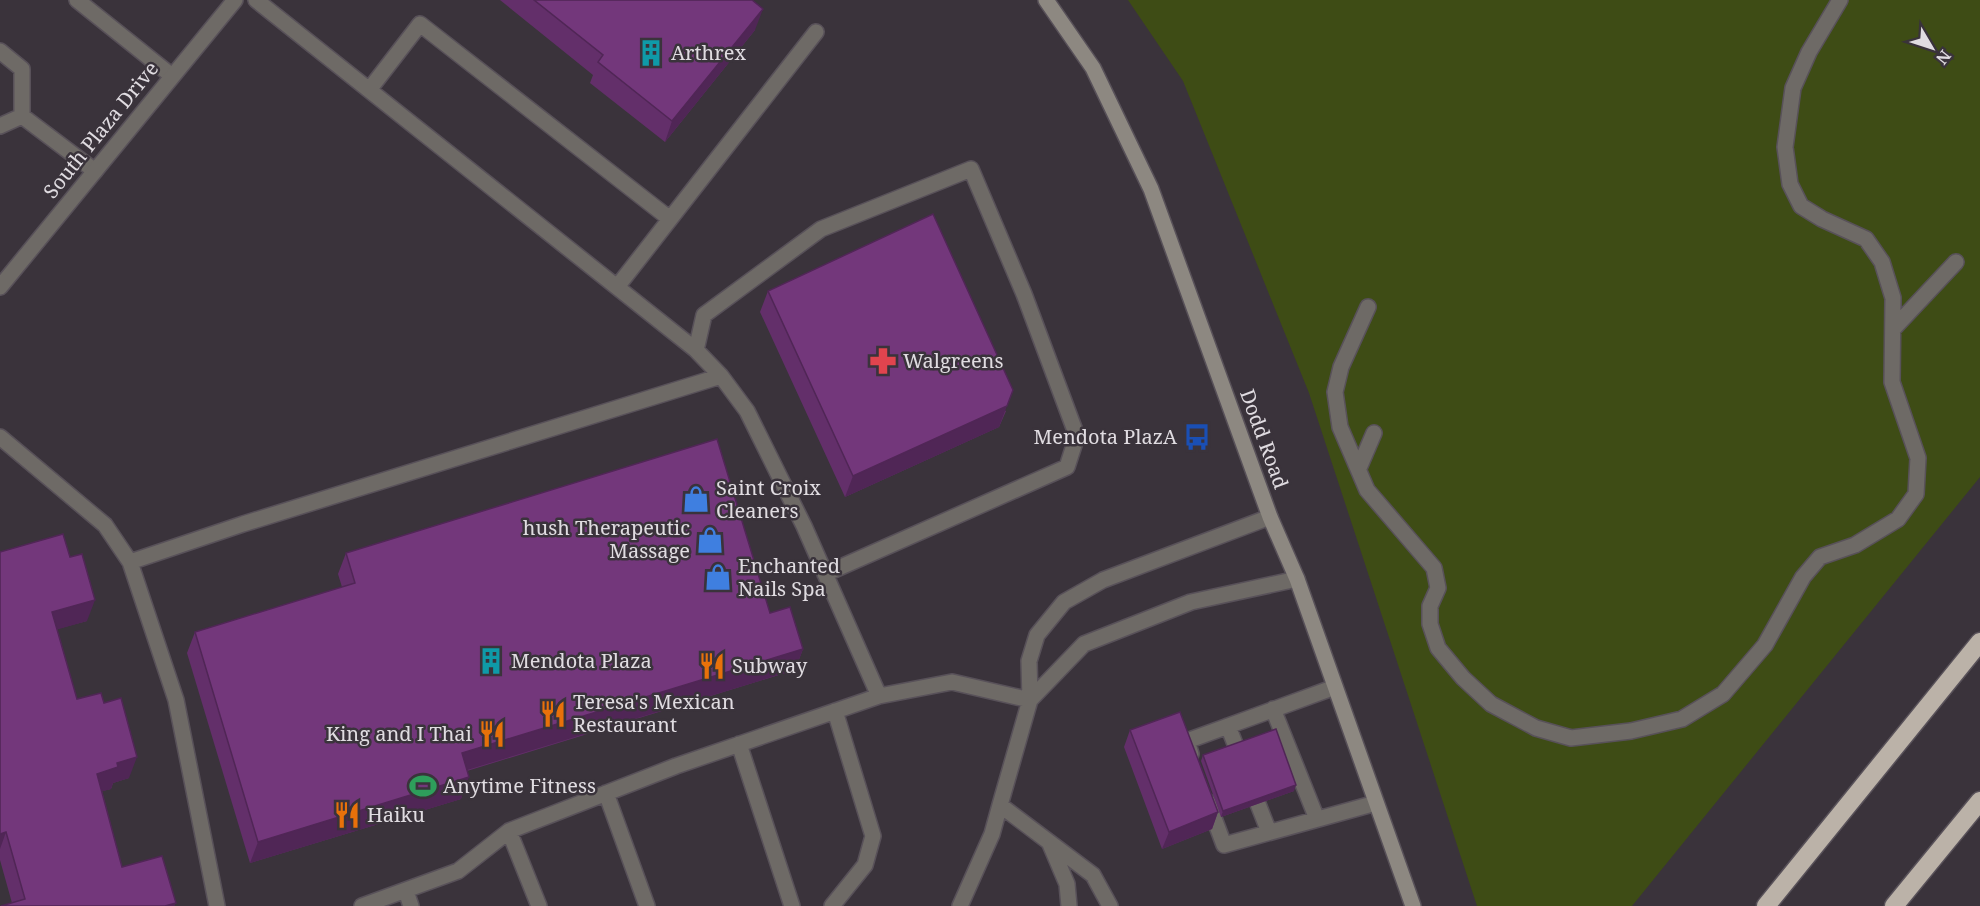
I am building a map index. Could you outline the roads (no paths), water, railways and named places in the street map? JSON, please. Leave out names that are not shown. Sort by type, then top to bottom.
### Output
[{"type":"highway","points":[[1766,906],[1980,642]]},
{"type":"highway","points":[[1894,906],[1980,801]]},
{"type":"main road","name":"Dodd Road","points":[[1046,0],[1093,68],[1151,189],[1270,517],[1297,579],[1413,906]]},
{"type":"street","points":[[77,0],[172,76]]},
{"type":"street","name":"South Plaza Drive","points":[[0,287],[235,0]]},
{"type":"street","points":[[256,0],[696,350],[721,376],[747,411],[804,526],[879,696]]},
{"type":"street","points":[[1368,307],[1341,367],[1335,392],[1341,427],[1367,490],[1434,568],[1438,588],[1430,606],[1430,624],[1438,648],[1463,678],[1491,704],[1536,728],[1571,738],[1631,731],[1682,719],[1723,694],[1765,645],[1803,577],[1820,557],[1855,545],[1898,519],[1916,494],[1918,458],[1892,382],[1893,298],[1882,262],[1866,239],[1822,219],[1801,206],[1790,184],[1785,147],[1793,88],[1809,52],[1840,0]]},
{"type":"street","points":[[369,90],[420,24],[670,219]]},
{"type":"street","points":[[617,287],[816,32]]},
{"type":"street","points":[[0,51],[22,69],[22,116]]},
{"type":"street","points":[[0,126],[22,116]]},
{"type":"street","points":[[22,116],[95,171]]},
{"type":"street","points":[[696,350],[704,315],[821,229],[970,169],[1024,294],[1077,436],[1067,467],[825,574]]},
{"type":"street","points":[[1894,328],[1956,262]]},
{"type":"street","points":[[130,562],[243,524],[721,376]]},
{"type":"street","points":[[1359,468],[1374,434]]},
{"type":"street","points":[[0,438],[105,525],[130,562],[176,700],[218,906]]},
{"type":"street","points":[[960,906],[992,834],[1030,700],[1029,661],[1037,635],[1064,602],[1103,580],[1270,517]]},
{"type":"street","points":[[1030,700],[1084,644],[1191,602],[1297,579]]},
{"type":"street","points":[[362,906],[458,871],[509,831],[739,744],[879,696],[952,682],[1030,700]]},
{"type":"street","points":[[1198,772],[1187,741],[1335,687]]},
{"type":"street","points":[[1272,709],[1317,819]]},
{"type":"street","points":[[832,906],[865,865],[873,836],[835,711]]},
{"type":"street","points":[[1228,726],[1237,749]]},
{"type":"street","points":[[739,744],[792,906]]},
{"type":"street","points":[[606,793],[647,906]]},
{"type":"street","points":[[1205,793],[1224,845],[1376,803]]},
{"type":"street","points":[[1258,804],[1269,832]]},
{"type":"street","points":[[1000,805],[1093,875],[1110,906]]},
{"type":"street","points":[[509,831],[539,906]]},
{"type":"street","points":[[1049,841],[1067,884],[1069,906]]},
{"type":"street","points":[[406,891],[411,906]]},
{"type":"place","name":"Arthrex","points":[[651,53]]},
{"type":"place","name":"Walgreens","points":[[883,361]]},
{"type":"place","name":"Mendota PlazA","points":[[1197,437]]},
{"type":"place","name":"Saint Croix Cleaners","points":[[696,499]]},
{"type":"place","name":"hush Therapeutic Massage","points":[[710,540]]},
{"type":"place","name":"Enchanted Nails Spa","points":[[718,577]]},
{"type":"place","name":"Mendota Plaza","points":[[491,661]]},
{"type":"place","name":"Subway","points":[[712,666]]},
{"type":"place","name":"Teresa's Mexican Restaurant","points":[[553,714]]},
{"type":"place","name":"King and I Thai","points":[[492,734]]},
{"type":"place","name":"Anytime Fitness","points":[[423,786]]},
{"type":"place","name":"Haiku","points":[[347,815]]}]
